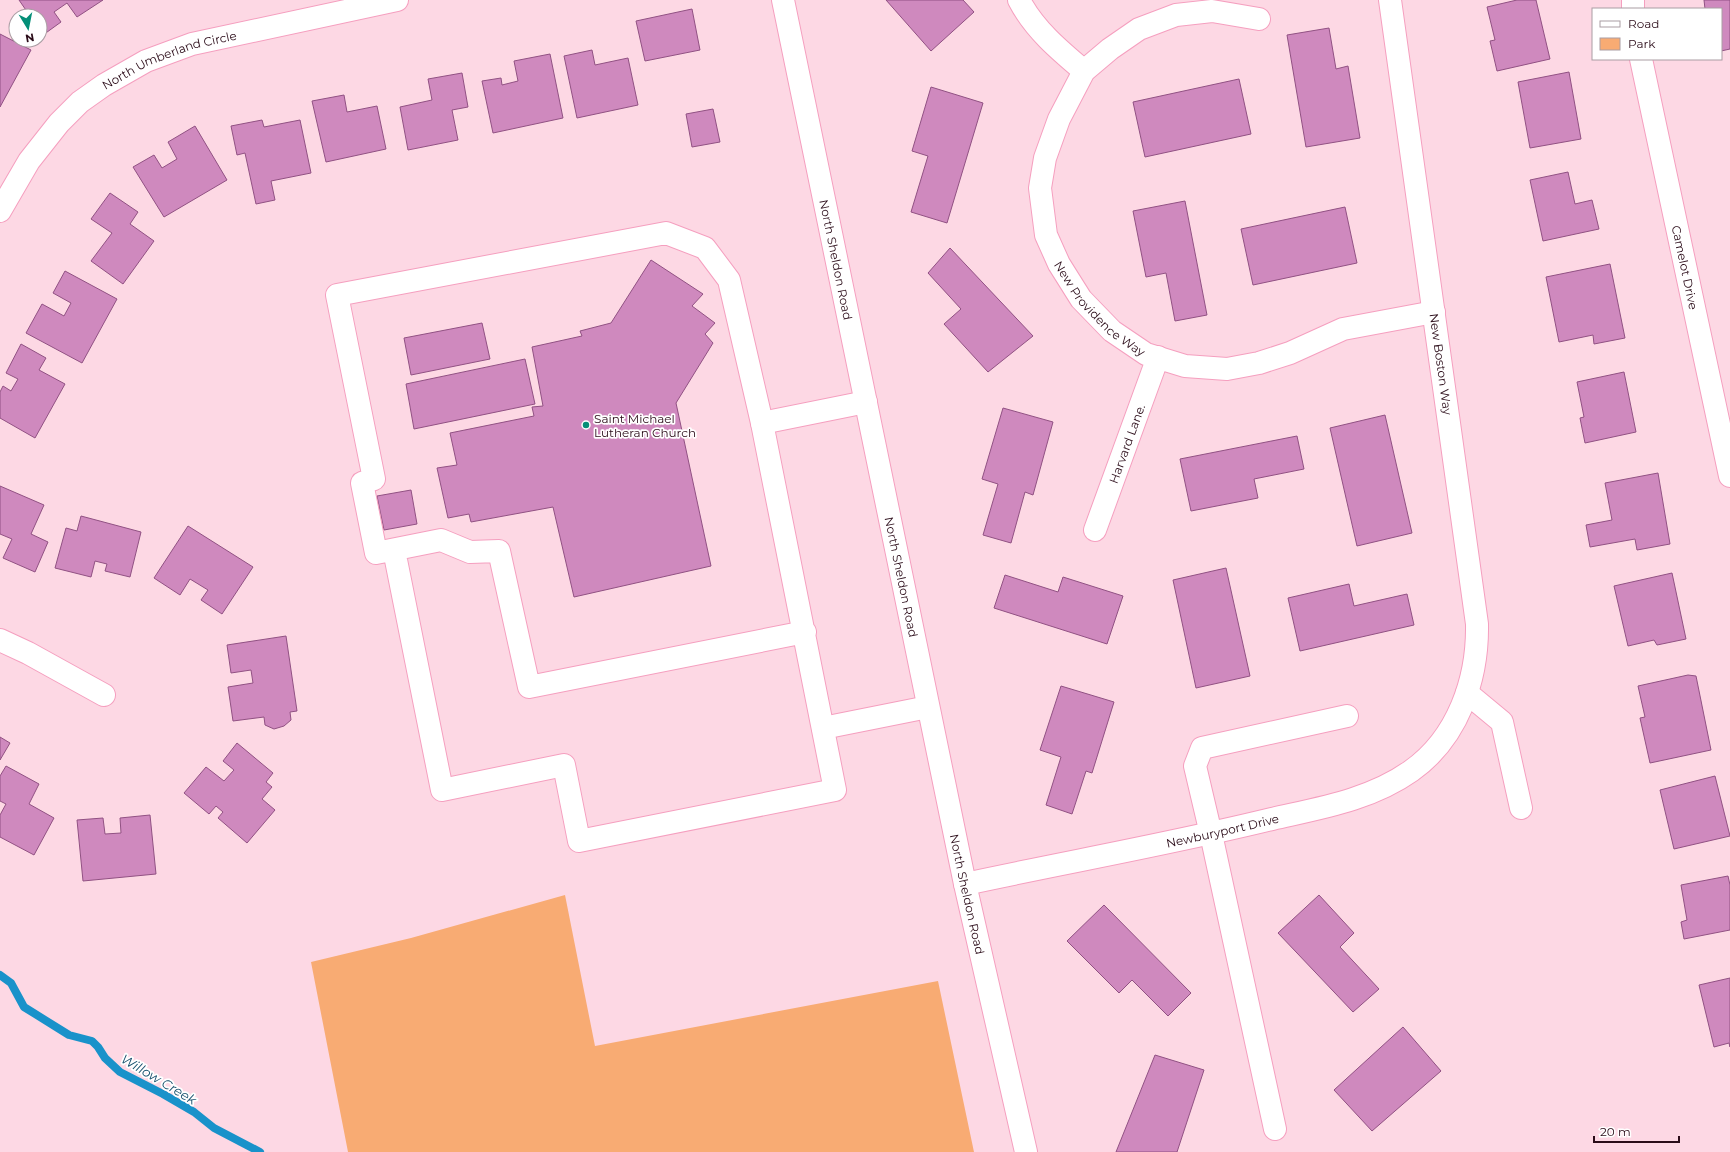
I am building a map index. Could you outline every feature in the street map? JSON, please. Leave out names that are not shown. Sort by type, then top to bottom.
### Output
[{"type":"street","name":"North Umberland Circle","points":[[0,211],[29,161],[59,123],[80,102],[104,85],[146,61],[192,44],[397,0]]},
{"type":"street","name":"North Sheldon Road","points":[[783,0],[965,884],[1026,1152]]},
{"type":"street","points":[[1019,0],[1026,14],[1052,44],[1084,71],[1110,49],[1139,29],[1176,15],[1212,11],[1259,19]]},
{"type":"street","name":"New Boston Way","points":[[1390,0],[1477,624],[1477,646],[1473,676],[1463,706],[1453,724]]},
{"type":"street","name":"Camelot Drive","points":[[1641,60],[1730,476]]},
{"type":"street","name":"New Providence Way","points":[[1084,71],[1058,120],[1045,158],[1040,188],[1046,235],[1059,264],[1080,299],[1112,330],[1146,354],[1186,366],[1227,369],[1260,363],[1290,353],[1343,329],[1434,312]]},
{"type":"street","points":[[394,550],[442,790],[564,766],[579,841],[835,790],[805,632],[762,423],[729,280],[705,248],[666,233],[337,295],[374,478],[362,484],[376,553],[440,540],[470,552],[500,551],[528,687],[805,632]]},
{"type":"street","name":"Harvard Lane.","points":[[1095,530],[1158,358]]},
{"type":"street","points":[[762,423],[866,402]]},
{"type":"street","points":[[0,640],[28,653],[104,696]]},
{"type":"street","points":[[1467,693],[1502,722],[1521,808]]},
{"type":"street","points":[[823,728],[928,707]]},
{"type":"street","points":[[1275,1129],[1195,766],[1202,748],[1346,716]]},
{"type":"street","name":"Newburyport Drive","points":[[965,884],[1211,834],[1358,798],[1387,786],[1412,770],[1434,750],[1453,724]]},
{"type":"green space","points":[[565,895],[595,1046],[938,981],[974,1152],[348,1152],[311,962],[411,938]]},
{"type":"building","points":[[19,0],[103,0],[77,17],[67,3],[54,12],[61,22],[48,31],[48,8],[24,8]]},
{"type":"building","points":[[886,0],[963,0],[974,12],[931,51]]},
{"type":"building","points":[[1517,0],[1536,0],[1550,59],[1497,71],[1490,41],[1495,40],[1487,7]]},
{"type":"building","points":[[1704,0],[1730,0],[1730,49],[1722,51],[1722,8],[1705,8]]},
{"type":"building","points":[[692,9],[700,50],[645,61],[636,21]]},
{"type":"building","points":[[1329,28],[1336,69],[1348,66],[1360,138],[1306,147],[1287,35]]},
{"type":"building","points":[[0,34],[8,38],[8,48],[27,48],[31,50],[0,107]]},
{"type":"building","points":[[592,50],[595,65],[628,58],[638,105],[577,118],[564,56]]},
{"type":"building","points":[[550,54],[563,118],[493,133],[482,81],[501,78],[502,85],[518,81],[514,61]]},
{"type":"building","points":[[1569,72],[1581,139],[1530,148],[1518,82]]},
{"type":"building","points":[[462,73],[468,107],[452,110],[458,140],[408,150],[400,107],[432,100],[428,79]]},
{"type":"building","points":[[1239,79],[1251,134],[1145,157],[1133,102]]},
{"type":"building","points":[[931,87],[983,103],[947,223],[911,212],[928,156],[912,151]]},
{"type":"building","points":[[344,95],[347,112],[377,106],[386,149],[326,162],[312,101]]},
{"type":"building","points":[[713,109],[720,142],[692,147],[686,114]]},
{"type":"building","points":[[262,120],[264,127],[300,120],[311,173],[271,181],[275,200],[256,204],[245,153],[237,155],[231,126]]},
{"type":"building","points":[[195,126],[227,180],[164,217],[133,167],[154,155],[162,168],[177,159],[168,142]]},
{"type":"building","points":[[1568,172],[1575,204],[1592,200],[1599,229],[1543,241],[1530,180]]},
{"type":"building","points":[[110,193],[138,212],[130,224],[154,241],[123,284],[91,261],[112,233],[91,219]]},
{"type":"building","points":[[1185,201],[1207,315],[1175,321],[1166,273],[1146,277],[1133,211]]},
{"type":"building","points":[[1345,207],[1357,263],[1253,285],[1241,229]]},
{"type":"building","points":[[950,248],[1033,336],[988,372],[944,324],[961,309],[928,273]]},
{"type":"building","name":"Saint Michael Lutheran Church","points":[[651,260],[703,294],[692,306],[715,323],[705,334],[713,343],[676,403],[711,566],[574,597],[553,507],[471,522],[469,514],[448,518],[437,468],[457,465],[450,433],[534,416],[532,407],[543,406],[532,347],[582,336],[580,331],[611,323]]},
{"type":"building","points":[[1610,264],[1625,338],[1594,344],[1593,335],[1559,342],[1546,277]]},
{"type":"building","points":[[65,271],[117,299],[82,363],[26,333],[42,304],[64,316],[71,303],[53,293]]},
{"type":"building","points":[[482,323],[490,359],[411,375],[404,338]]},
{"type":"building","points":[[21,344],[46,358],[39,370],[65,384],[35,438],[0,418],[0,392],[3,386],[11,391],[18,379],[6,373]]},
{"type":"building","points":[[525,359],[535,404],[414,429],[406,384]]},
{"type":"building","points":[[1624,372],[1636,432],[1585,443],[1580,418],[1584,417],[1577,382]]},
{"type":"building","points":[[1003,408],[1053,422],[1033,495],[1025,492],[1011,543],[983,535],[998,484],[982,479]]},
{"type":"building","points":[[1385,415],[1412,533],[1357,546],[1330,428]]},
{"type":"building","points":[[1297,436],[1304,469],[1254,479],[1258,498],[1191,511],[1180,459]]},
{"type":"building","points":[[1658,473],[1670,544],[1637,550],[1635,539],[1590,547],[1586,525],[1612,520],[1605,483]]},
{"type":"building","points":[[0,486],[44,505],[31,534],[48,542],[35,572],[3,558],[12,539],[0,534]]},
{"type":"building","points":[[411,490],[417,524],[384,530],[377,496]]},
{"type":"building","points":[[81,516],[141,532],[130,577],[105,571],[107,564],[95,561],[91,577],[55,568],[66,528],[77,531]]},
{"type":"building","points":[[188,526],[253,567],[222,614],[201,600],[208,590],[190,579],[180,595],[154,578]]},
{"type":"building","points":[[1226,568],[1250,676],[1196,688],[1173,580]]},
{"type":"building","points":[[1672,573],[1686,639],[1657,645],[1654,640],[1628,646],[1614,586]]},
{"type":"building","points":[[1005,575],[1058,592],[1063,577],[1123,596],[1107,644],[994,608]]},
{"type":"building","points":[[1349,584],[1354,606],[1407,594],[1414,625],[1300,651],[1288,598]]},
{"type":"building","points":[[286,636],[297,711],[290,712],[291,720],[284,726],[274,729],[265,725],[264,717],[233,721],[228,687],[253,683],[251,670],[231,673],[227,645]]},
{"type":"building","points":[[1688,675],[1696,676],[1711,750],[1650,763],[1640,718],[1645,717],[1638,686]]},
{"type":"building","points":[[1061,686],[1114,702],[1092,773],[1086,771],[1072,814],[1046,805],[1061,757],[1040,750]]},
{"type":"building","points":[[0,737],[10,743],[0,760]]},
{"type":"building","points":[[237,743],[273,773],[266,782],[272,787],[262,799],[275,810],[247,843],[218,818],[223,812],[216,806],[209,814],[184,793],[206,767],[224,781],[234,770],[223,761]]},
{"type":"building","points":[[6,766],[39,784],[29,804],[54,818],[34,855],[0,837],[0,815],[6,804],[0,801],[0,776]]},
{"type":"building","points":[[1715,776],[1730,836],[1674,849],[1660,790]]},
{"type":"building","points":[[150,815],[156,874],[83,881],[77,820],[103,818],[105,834],[121,833],[120,818]]},
{"type":"building","points":[[1728,876],[1730,885],[1730,930],[1684,939],[1681,922],[1687,920],[1681,885]]},
{"type":"building","points":[[1319,895],[1354,933],[1340,947],[1379,989],[1353,1012],[1278,933]]},
{"type":"building","points":[[1104,905],[1191,993],[1168,1016],[1132,980],[1119,993],[1067,941]]},
{"type":"building","points":[[1730,978],[1730,1047],[1729,1043],[1714,1047],[1699,985]]},
{"type":"building","points":[[1403,1027],[1441,1071],[1372,1131],[1334,1090]]},
{"type":"building","points":[[1155,1055],[1204,1070],[1177,1152],[1116,1152]]},
{"type":"waterway","name":"Willow Creek","points":[[0,975],[11,983],[24,1007],[69,1035],[92,1041],[105,1058],[120,1072],[163,1094],[194,1112],[214,1128],[260,1152]]},
{"type":"place","name":"Saint Michael Lutheran Church","points":[[586,425]]}]
